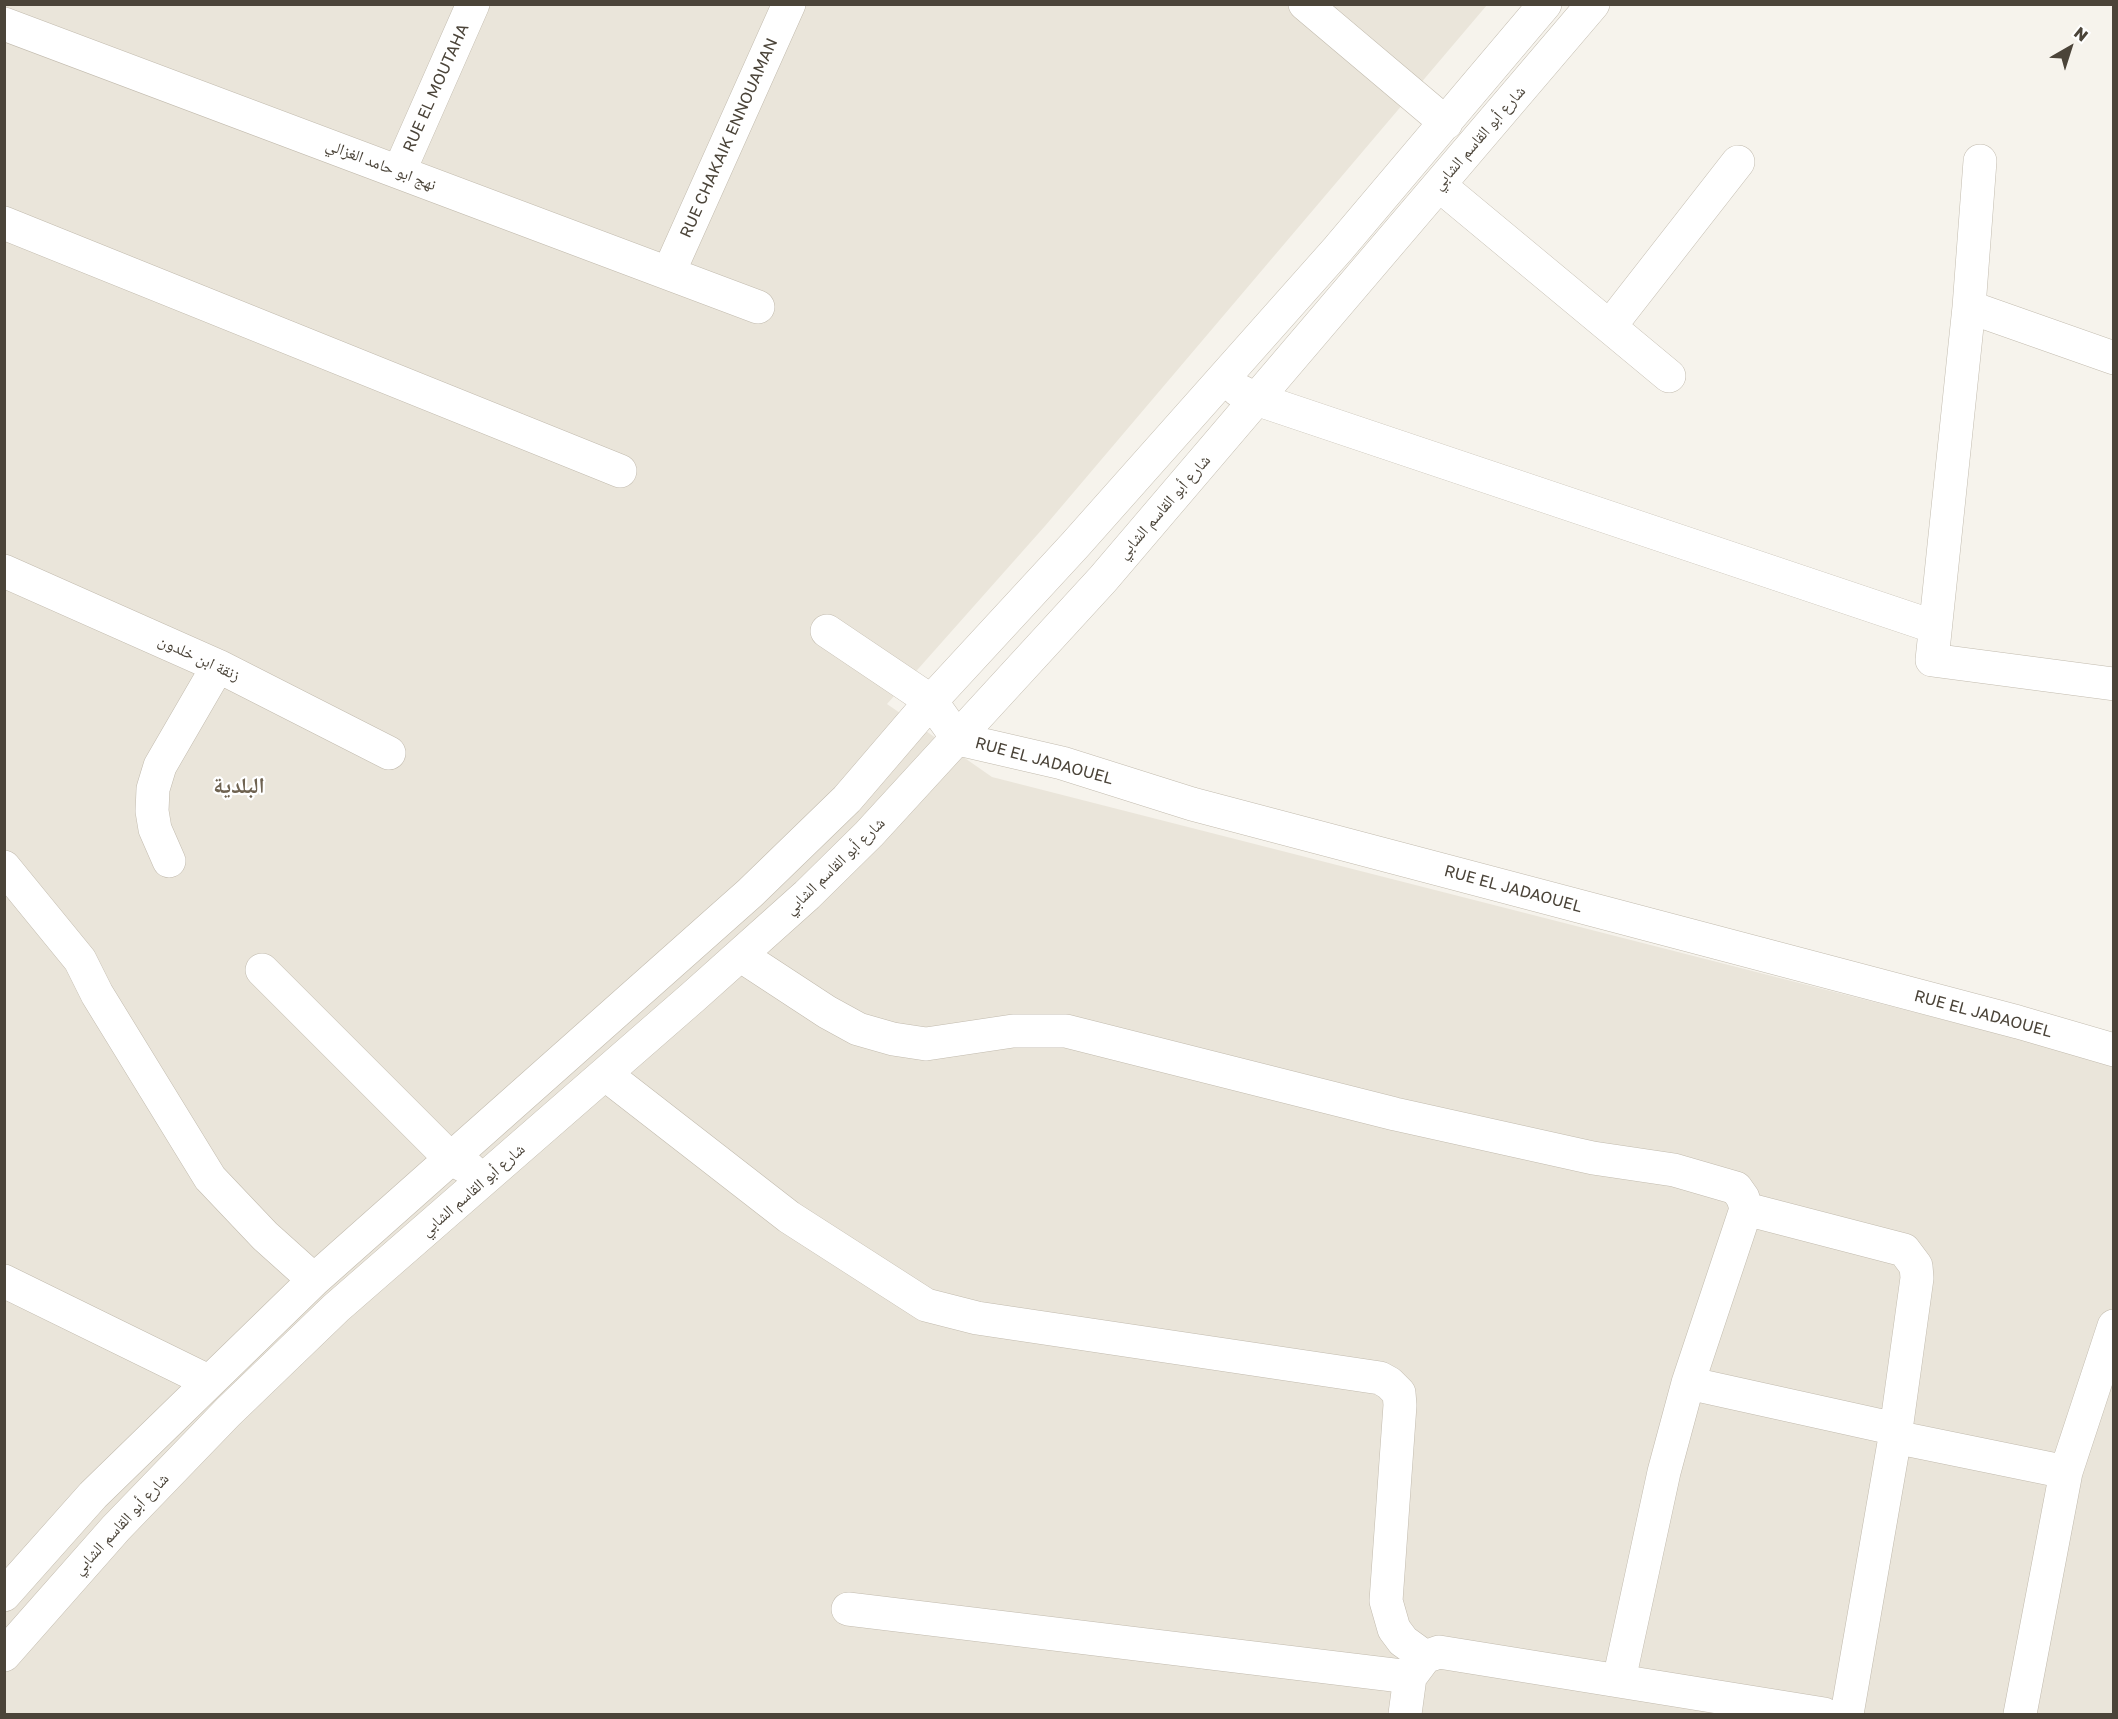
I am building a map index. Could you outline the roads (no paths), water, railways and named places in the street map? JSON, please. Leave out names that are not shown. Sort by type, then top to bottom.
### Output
[{"type":"street","name":"RUE EL MOUTAHA","points":[[399,171],[473,4]]},
{"type":"street","name":"RUE CHAKAIK ENNOUAMAN","points":[[669,272],[789,4]]},
{"type":"street","points":[[1305,4],[1446,123]]},
{"type":"street","points":[[4,1595],[93,1495],[314,1280],[805,841],[848,799],[931,701],[1221,380],[1446,123],[1545,4]]},
{"type":"street","name":"شارع أبو القاسم الشابي","points":[[4,1655],[72,1575],[228,1412],[336,1308],[487,1178],[807,895],[958,739],[1102,579],[1593,4]]},
{"type":"street","name":"نهج ابو حامد الغزالي","points":[[4,24],[758,307]]},
{"type":"street","points":[[1980,161],[1969,307],[1932,660],[2114,684]]},
{"type":"street","points":[[1610,326],[1738,162]]},
{"type":"street","points":[[1439,185],[1669,376]]},
{"type":"street","points":[[4,223],[620,471]]},
{"type":"street","points":[[1969,307],[2114,358]]},
{"type":"street","points":[[1221,380],[1256,399],[1935,627]]},
{"type":"street","name":"زنقة ابن خلدون","points":[[4,571],[218,666],[390,753]]},
{"type":"street","points":[[827,631],[931,701]]},
{"type":"street","points":[[168,861],[152,811],[153,789],[160,766],[218,666]]},
{"type":"street","name":"RUE EL JADAOUEL","points":[[931,701],[958,739],[1062,763],[1203,807],[2018,1022],[2114,1050]]},
{"type":"street","points":[[9,886],[80,960],[97,994],[210,1178],[265,1236],[314,1280]]},
{"type":"street","points":[[740,955],[827,1012],[858,1029],[893,1039],[926,1044],[1013,1031],[1066,1031],[1395,1114],[1593,1158],[1684,1172],[1736,1188],[1743,1198],[1746,1209],[1688,1383],[1664,1472],[1619,1680]]},
{"type":"street","points":[[262,970],[451,1159],[487,1178]]},
{"type":"street","points":[[605,1074],[789,1217],[926,1305],[1000,1322],[1380,1378],[1389,1383],[1399,1394],[1400,1405],[1386,1601],[1394,1629],[1417,1667],[1406,1714]]},
{"type":"street","points":[[1746,1209],[1904,1250],[1912,1257],[1917,1278],[1896,1433],[1847,1714]]},
{"type":"street","points":[[4,1281],[208,1381]]},
{"type":"street","points":[[2020,1714],[2066,1472],[2114,1326]]},
{"type":"street","points":[[1688,1383],[2066,1472]]},
{"type":"street","points":[[848,1609],[1417,1667],[1439,1652],[1824,1714]]},
{"type":"district","name":"البلدية","points":[[239,786]]}]
